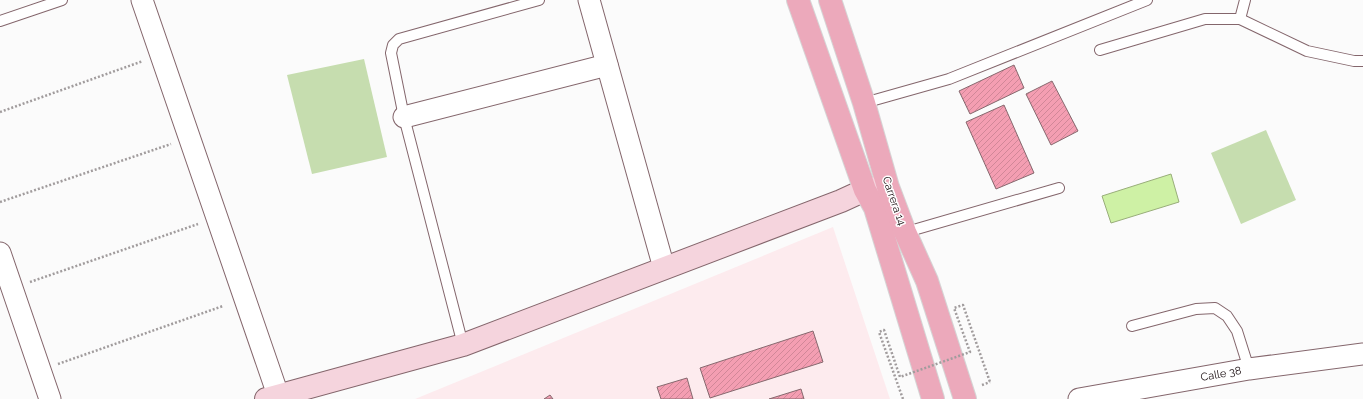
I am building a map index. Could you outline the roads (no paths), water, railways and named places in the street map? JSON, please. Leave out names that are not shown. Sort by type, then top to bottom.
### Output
[{"type":"main road","name":"Carrera 14","points":[[798,0],[864,190],[875,208],[933,399]]},
{"type":"main road","name":"Carrera 14","points":[[830,0],[864,103],[888,187],[927,281],[966,399]]},
{"type":"street","points":[[142,0],[272,397],[463,345],[841,201],[864,190],[888,187]]},
{"type":"street","points":[[589,0],[664,268]]},
{"type":"street","points":[[404,117],[607,65]]},
{"type":"street","points":[[0,253],[50,399]]},
{"type":"street","name":"Calle 38","points":[[1079,399],[1249,369],[1363,354]]},
{"type":"lane","points":[[0,21],[62,0]]},
{"type":"lane","points":[[463,345],[404,117],[390,53],[393,45],[399,40],[539,0]]},
{"type":"lane","points":[[864,103],[950,79],[1146,0]]},
{"type":"lane","points":[[1240,19],[1245,0]]},
{"type":"lane","points":[[1100,50],[1205,19],[1240,19],[1307,51],[1354,61],[1363,61]]},
{"type":"lane","points":[[884,239],[1059,188]]},
{"type":"lane","points":[[1132,326],[1196,309],[1215,308],[1227,316],[1237,331],[1249,369]]}]
